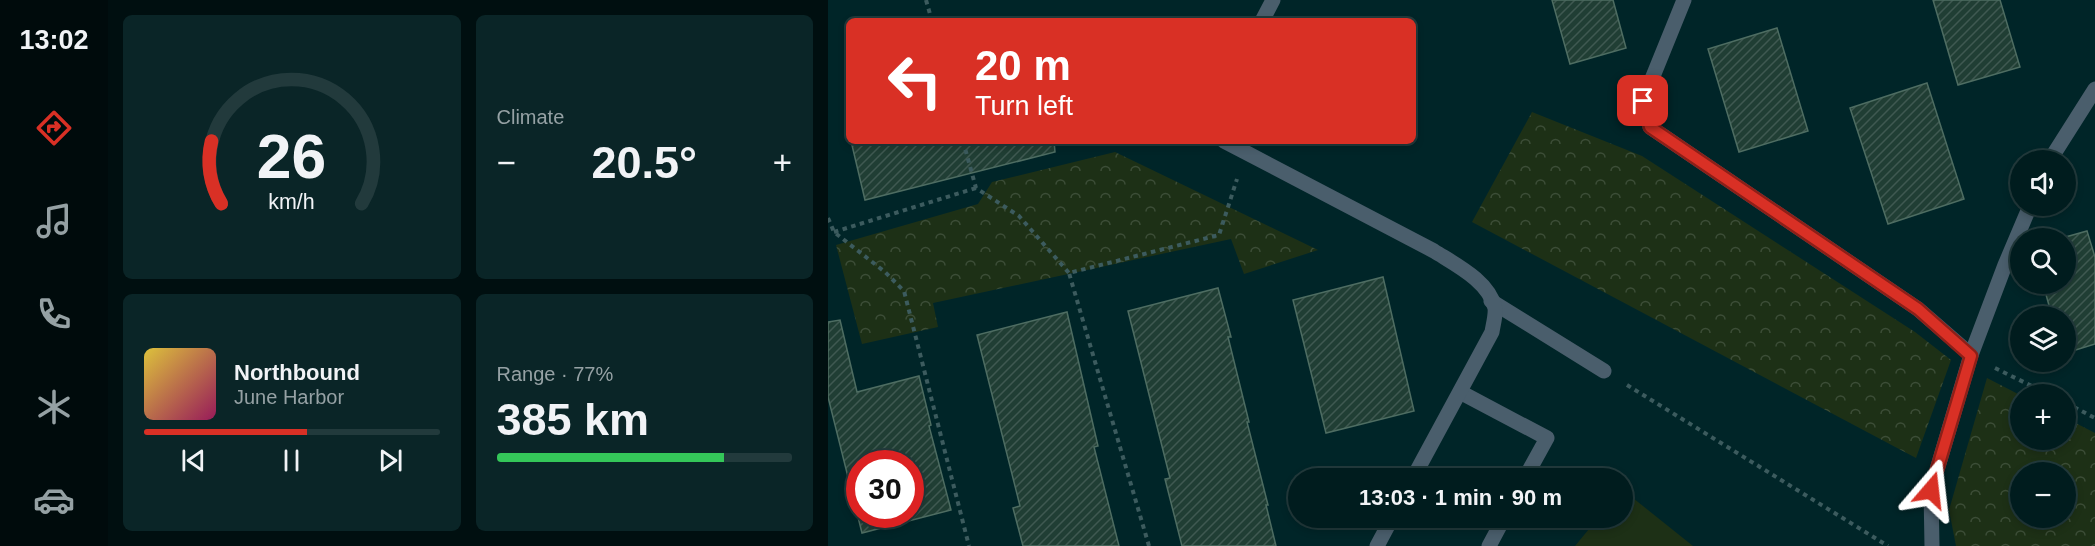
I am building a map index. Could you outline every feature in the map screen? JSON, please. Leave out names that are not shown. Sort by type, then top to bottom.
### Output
[{"type":"street","points":[[1264,18],[1273,0]]},
{"type":"street","points":[[1684,0],[1643,101],[1650,127],[1918,309],[1971,356]]},
{"type":"street","points":[[2056,150],[2095,89]]},
{"type":"street","points":[[1230,144],[1434,251],[1461,268],[1484,287],[1495,309],[1492,332],[1418,468]]},
{"type":"street","points":[[1932,546],[1931,490],[1971,356],[2026,216]]},
{"type":"street","points":[[1491,301],[1604,370]]},
{"type":"street","points":[[1460,392],[1547,438],[1530,468]]},
{"type":"street","points":[[1377,546],[1387,528]]},
{"type":"street","points":[[1489,546],[1499,528]]},
{"type":"path","points":[[926,0],[931,18]]},
{"type":"path","points":[[964,144],[976,188],[1019,216],[1069,273],[1149,546]]},
{"type":"path","points":[[1069,273],[1219,235],[1246,153]]},
{"type":"path","points":[[834,232],[976,188]]},
{"type":"path","points":[[828,218],[834,232],[885,272],[904,291],[969,546]]},
{"type":"path","points":[[1971,356],[2028,384]]},
{"type":"path","points":[[1604,370],[1888,546]]},
{"type":"path","points":[[2076,408],[2095,418]]},
{"type":"green space","points":[[1532,112],[1642,156],[1915,332],[1951,360],[1916,458],[1472,222]]},
{"type":"green space","points":[[1115,152],[1318,250],[1244,274],[1231,239],[933,303],[938,327],[862,344],[836,245],[978,204],[992,182]]},
{"type":"green space","points":[[1987,378],[2010,390],[2010,450],[2076,450],[2076,423],[2095,433],[2095,546],[1956,546],[1949,510]]},
{"type":"green space","points":[[1633,498],[1693,546],[1575,546],[1590,528],[1633,528]]},
{"type":"building","points":[[1552,0],[1613,0],[1626,48],[1570,64]]},
{"type":"building","points":[[1933,0],[2000,0],[2020,67],[1958,85]]},
{"type":"building","points":[[1777,28],[1808,131],[1739,152],[1708,49]]},
{"type":"building","points":[[1927,83],[1964,199],[1888,224],[1850,108]]},
{"type":"building","points":[[852,144],[1054,144],[1055,152],[865,200]]},
{"type":"building","points":[[2087,231],[2095,257],[2095,344],[2076,350],[2076,306],[2049,306],[2046,294],[2076,294],[2076,234]]},
{"type":"building","points":[[1383,277],[1414,411],[1326,433],[1293,300]]},
{"type":"building","points":[[1218,288],[1231,337],[1228,337],[1276,546],[1182,546],[1165,479],[1170,478],[1128,311]]},
{"type":"building","points":[[1067,312],[1098,446],[1094,447],[1119,546],[1023,546],[1013,508],[1020,506],[977,335]]},
{"type":"building","points":[[840,320],[857,392],[919,376],[931,425],[929,426],[951,510],[924,517],[924,450],[846,450],[846,469],[828,397],[828,322]]},
{"type":"building","points":[[861,528],[881,528],[862,533]]},
{"type":"route","points":[[1643,101],[1650,127],[1918,309],[1971,356],[1931,490]]}]
